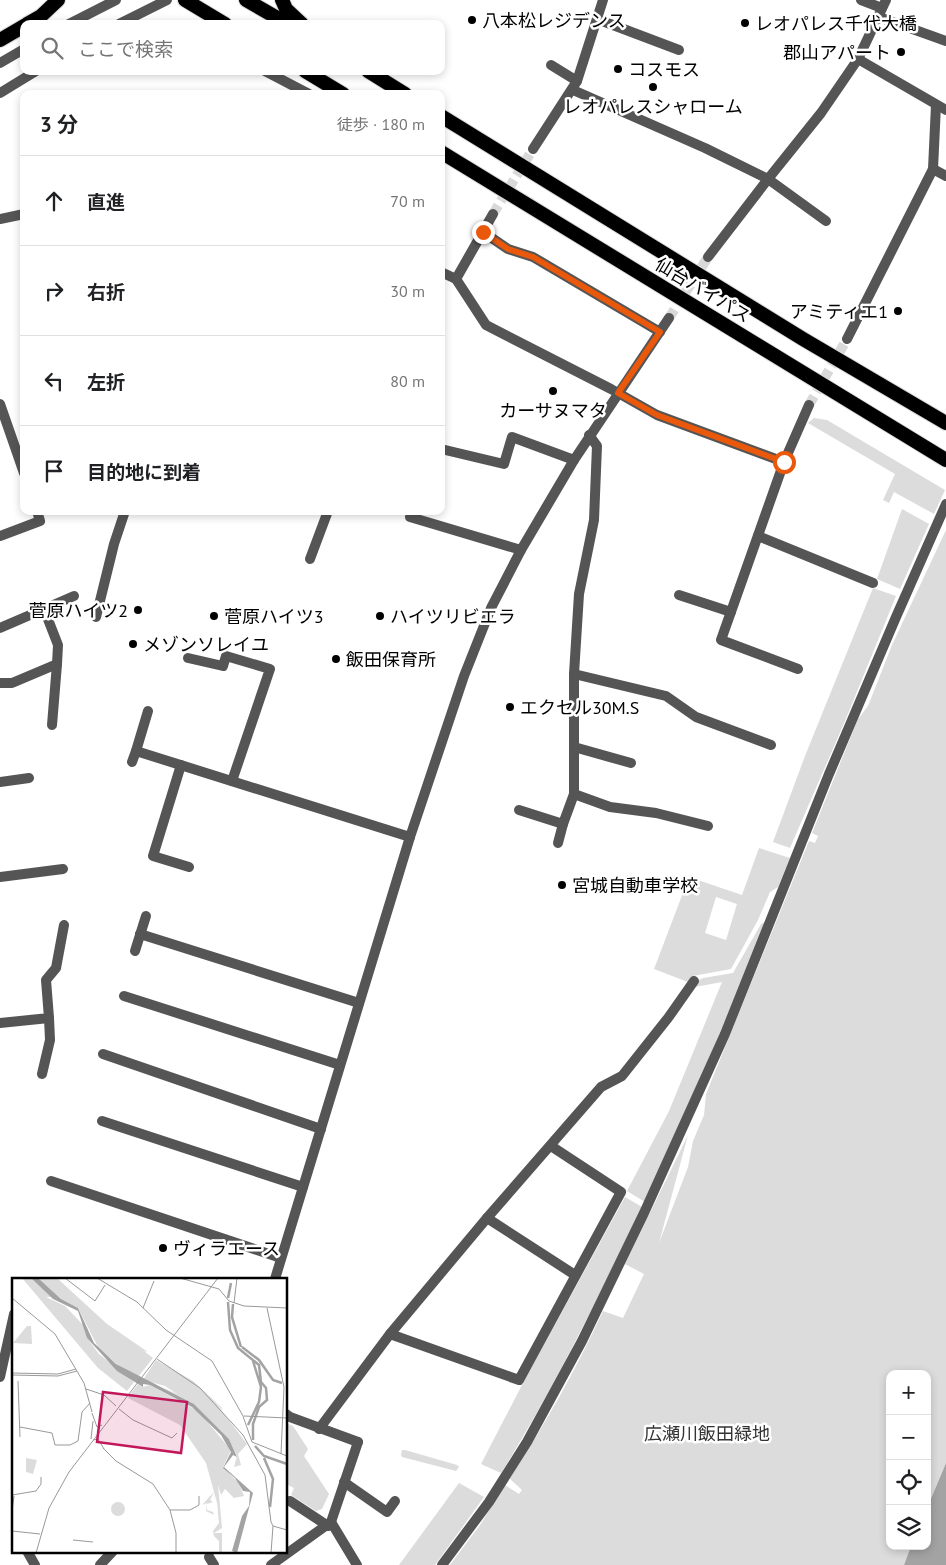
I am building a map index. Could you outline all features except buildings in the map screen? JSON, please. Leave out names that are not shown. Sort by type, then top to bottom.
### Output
[{"type":"highway","points":[[34,20],[58,0]]},
{"type":"highway","points":[[185,0],[218,20]]},
{"type":"highway","points":[[246,0],[281,20]]},
{"type":"highway","points":[[282,0],[286,9],[298,20]]},
{"type":"highway","points":[[0,40],[20,28]]},
{"type":"highway","points":[[312,75],[336,90]]},
{"type":"highway","points":[[374,75],[399,90]]},
{"type":"highway","name":"仙台バイパス","points":[[445,118],[803,339],[946,423]]},
{"type":"highway","name":"仙台バイパス","points":[[445,154],[946,460]]},
{"type":"street","points":[[77,20],[116,0]]},
{"type":"street","points":[[126,20],[167,0]]},
{"type":"street","points":[[533,149],[575,85],[603,0]]},
{"type":"street","points":[[861,0],[882,8],[946,42]]},
{"type":"street","points":[[708,257],[768,178],[821,113],[858,59],[882,8]]},
{"type":"street","points":[[597,19],[679,50]]},
{"type":"street","points":[[0,63],[20,51]]},
{"type":"street","points":[[858,59],[946,110]]},
{"type":"street","points":[[551,65],[575,85],[768,178],[826,221]]},
{"type":"street","points":[[0,94],[30,75]]},
{"type":"street","points":[[273,75],[301,90]]},
{"type":"street","points":[[847,338],[933,169],[936,105]]},
{"type":"street","points":[[933,169],[946,176]]},
{"type":"street","points":[[456,279],[493,214]]},
{"type":"street","points":[[0,219],[20,215]]},
{"type":"street","points":[[483,232],[508,249],[533,257],[660,332]]},
{"type":"street","points":[[445,274],[456,279],[486,325],[657,415],[784,462]]},
{"type":"street","points":[[274,1278],[410,838],[467,668],[491,608],[521,550],[589,435],[669,318]]},
{"type":"street","points":[[0,404],[5,432],[20,464]]},
{"type":"street","points":[[798,669],[721,640],[784,462],[809,405]]},
{"type":"street","points":[[558,843],[574,794],[574,674],[579,594],[594,520],[597,446],[589,435]]},
{"type":"street","points":[[445,450],[504,464],[512,437],[574,460]]},
{"type":"street","points":[[442,1565],[489,1502],[527,1442],[582,1341],[644,1213],[725,1034],[833,765],[946,504]]},
{"type":"street","points":[[0,536],[40,521],[38,515]]},
{"type":"street","points":[[96,617],[114,544],[124,515]]},
{"type":"street","points":[[310,559],[326,515]]},
{"type":"street","points":[[410,518],[521,550]]},
{"type":"street","points":[[758,536],[873,583]]},
{"type":"street","points":[[679,594],[731,612]]},
{"type":"street","points":[[0,628],[74,596]]},
{"type":"street","points":[[44,609],[58,645],[52,725]]},
{"type":"street","points":[[188,658],[223,666],[226,656],[270,669],[232,781]]},
{"type":"street","points":[[0,683],[12,683],[57,664]]},
{"type":"street","points":[[574,674],[666,696],[696,717],[771,745]]},
{"type":"street","points":[[132,762],[148,711]]},
{"type":"street","points":[[574,747],[631,763]]},
{"type":"street","points":[[136,751],[410,838]]},
{"type":"street","points":[[181,765],[154,856],[189,867]]},
{"type":"street","points":[[0,782],[29,778]]},
{"type":"street","points":[[574,794],[610,806],[656,813],[708,826]]},
{"type":"street","points":[[519,810],[563,824]]},
{"type":"street","points":[[0,877],[63,869]]},
{"type":"street","points":[[135,950],[146,916]]},
{"type":"street","points":[[42,1074],[50,1040],[46,980],[56,968],[64,925]]},
{"type":"street","points":[[140,934],[359,1004]]},
{"type":"street","points":[[320,1429],[390,1334],[487,1218],[601,1087],[622,1076],[668,1018],[694,981]]},
{"type":"street","points":[[124,996],[340,1065]]},
{"type":"street","points":[[0,1023],[49,1018]]},
{"type":"street","points":[[103,1054],[321,1129]]},
{"type":"street","points":[[102,1121],[303,1187]]},
{"type":"street","points":[[390,1334],[519,1380],[621,1192],[551,1146]]},
{"type":"street","points":[[51,1182],[281,1258]]},
{"type":"street","points":[[487,1218],[576,1275]]},
{"type":"street","points":[[0,1377],[12,1323]]},
{"type":"street","points":[[271,1565],[329,1524],[358,1442],[288,1416]]},
{"type":"street","points":[[344,1482],[387,1512],[395,1501]]},
{"type":"street","points":[[290,1501],[329,1524],[358,1565]]},
{"type":"street","points":[[28,1552],[35,1565]]},
{"type":"street","points":[[100,1565],[112,1552]]},
{"type":"green space","points":[[814,418],[827,420],[945,490],[934,514],[894,492],[889,503],[883,500],[895,474],[808,423]]},
{"type":"green space","points":[[902,509],[929,524],[900,589],[877,579]]},
{"type":"green space","name":"広瀬川飯田緑地","points":[[946,530],[946,1463],[931,1499],[931,1370],[886,1370],[886,1550],[910,1550],[904,1565],[450,1565],[480,1525],[505,1485],[519,1494],[522,1490],[509,1478],[559,1397],[603,1311],[623,1318],[644,1274],[625,1264],[688,1135],[659,1243],[688,1167],[693,1141],[704,1115],[706,1094],[809,841],[815,843],[818,836],[812,833],[858,719],[868,706],[892,645]]},
{"type":"green space","points":[[873,588],[896,596],[790,848],[773,842],[805,756]]},
{"type":"green space","points":[[759,848],[790,858],[778,887],[770,892],[758,920],[731,969],[693,976],[688,982],[654,969],[689,877],[742,895]],"holes":[[[716,897],[737,904],[726,940],[705,933]]]},
{"type":"green space","points":[[766,922],[720,1035],[645,1202],[627,1191],[669,1111],[722,982],[695,987],[697,981],[703,978],[733,973],[761,924]]},
{"type":"green space","points":[[625,1197],[642,1207],[557,1375],[501,1473],[481,1464],[522,1385]]},
{"type":"green space","points":[[288,1424],[293,1426],[308,1449],[304,1456],[329,1494],[322,1509],[316,1511],[291,1495],[294,1488],[288,1485]]},
{"type":"green space","points":[[402,1450],[459,1467],[456,1471],[402,1457]]},
{"type":"green space","points":[[459,1483],[484,1497],[435,1565],[399,1565]]},
{"type":"shaded area","points":[[946,1463],[946,1565],[904,1565],[910,1550],[931,1550],[931,1499]]},
{"type":"tunnel","points":[[493,214],[533,149]]},
{"type":"tunnel","points":[[669,318],[708,257]]},
{"type":"tunnel","points":[[809,405],[847,339]]},
{"type":"place","name":"八本松レジデンス","points":[[472,20]]},
{"type":"place","name":"レオパレス千代大橋","points":[[745,23]]},
{"type":"place","name":"郡山アパート","points":[[901,52]]},
{"type":"place","name":"コスモス","points":[[618,69]]},
{"type":"place","name":"レオパレスシャローム","points":[[653,87]]},
{"type":"place","name":"アミティエ1","points":[[898,311]]},
{"type":"place","name":"カーサヌマタ","points":[[553,391]]},
{"type":"place","name":"菅原ハイツ2","points":[[138,610]]},
{"type":"place","name":"菅原ハイツ3","points":[[214,616]]},
{"type":"place","name":"ハイツリビエラ","points":[[380,616]]},
{"type":"place","name":"メゾンソレイユ","points":[[133,644]]},
{"type":"place","name":"飯田保育所","points":[[336,659]]},
{"type":"place","name":"エクセル30M.S","points":[[510,707]]},
{"type":"place","name":"宮城自動車学校","points":[[562,885]]},
{"type":"place","name":"ヴィラエース","points":[[163,1248]]},
{"type":"route","points":[[483,232],[508,249],[533,257],[660,332],[618,393],[657,415],[784,462]]}]
